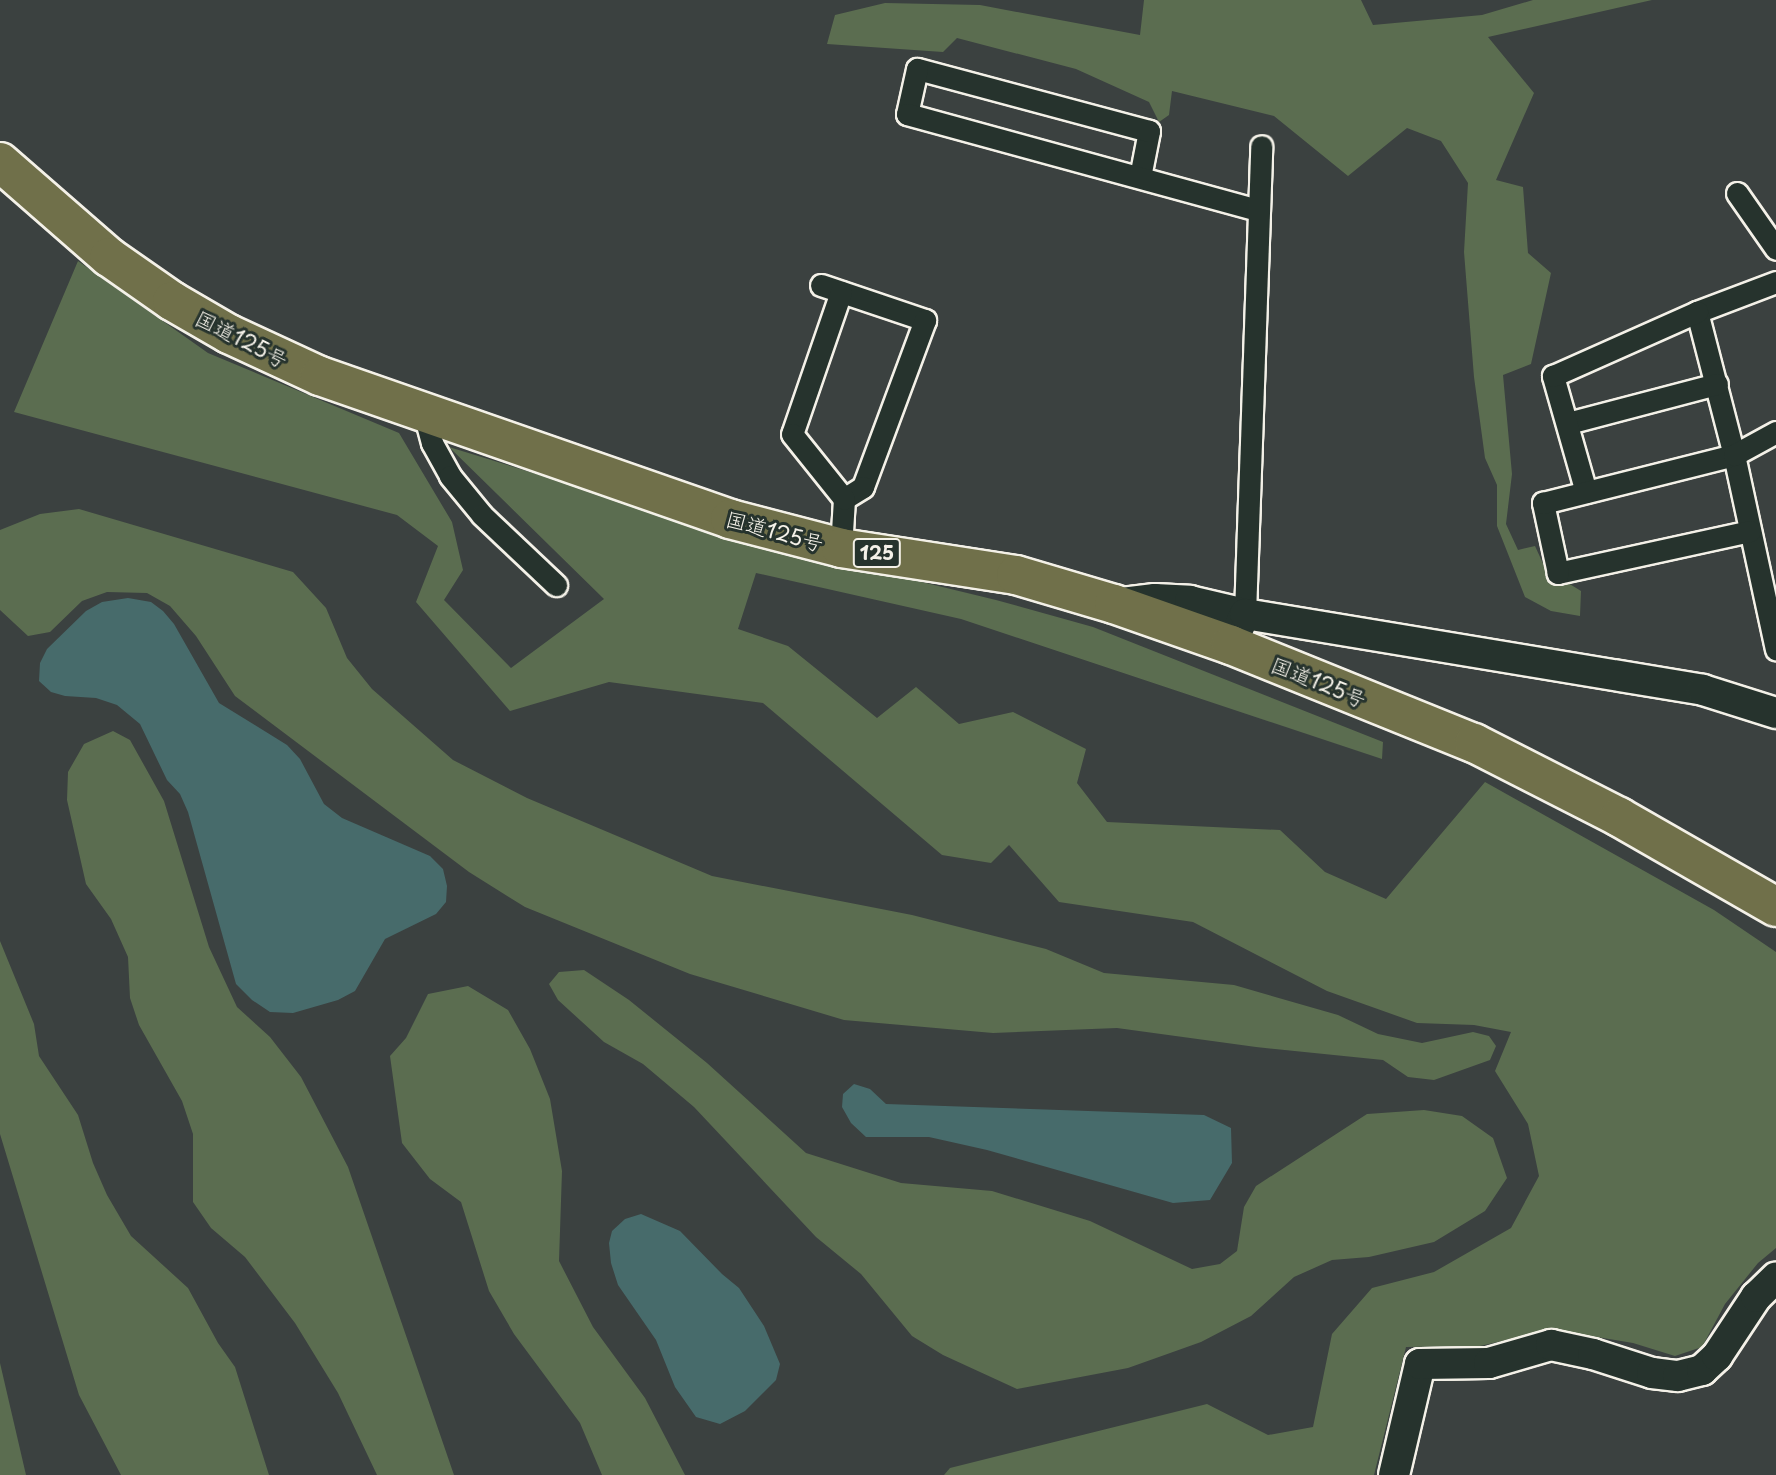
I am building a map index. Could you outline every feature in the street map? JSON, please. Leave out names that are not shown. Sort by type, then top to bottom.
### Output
[{"type":"highway","name":"国道125号","points":[[0,162],[109,257],[183,307],[229,334],[320,376],[730,519],[841,548],[1016,575],[1114,604],[1238,630],[1474,743],[1619,817],[1776,907]]},
{"type":"street","points":[[1140,177],[1149,131],[917,69],[907,114],[1257,209]]},
{"type":"street","points":[[1261,146],[1238,630],[1703,690],[1776,713]]},
{"type":"street","points":[[1737,194],[1776,249]]},
{"type":"street","points":[[1586,492],[1553,376],[1697,312],[1776,282]]},
{"type":"street","points":[[841,548],[844,499],[792,434],[831,288],[925,320],[863,487],[844,499]]},
{"type":"street","points":[[1697,312],[1734,455],[1776,650]]},
{"type":"street","points":[[1568,423],[1717,384]]},
{"type":"street","points":[[424,413],[432,443],[450,476],[482,515],[556,585]]},
{"type":"street","points":[[1750,531],[1558,573],[1543,502],[1734,455],[1776,432]]},
{"type":"street","points":[[1394,1475],[1420,1364],[1489,1363],[1551,1345],[1593,1354],[1652,1373],[1678,1376],[1702,1370],[1717,1356],[1756,1297],[1776,1278]]},
{"type":"green space","points":[[1144,0],[1361,0],[1373,25],[1482,15],[1533,0],[1652,0],[1488,37],[1534,93],[1496,180],[1523,187],[1528,253],[1551,273],[1531,364],[1503,375],[1512,474],[1506,524],[1518,550],[1535,546],[1551,581],[1568,583],[1581,591],[1580,616],[1551,611],[1525,597],[1497,526],[1497,485],[1485,458],[1474,377],[1464,252],[1468,183],[1441,141],[1407,128],[1348,176],[1274,116],[1172,91],[1169,115],[1159,122],[1149,102],[1076,69],[957,38],[943,52],[827,44],[835,15],[885,3],[980,5],[1140,35]]},
{"type":"green space","points":[[78,261],[208,353],[399,433],[452,522],[463,570],[444,600],[511,668],[604,599],[449,447],[757,542],[996,600],[1093,627],[1383,742],[1382,759],[961,619],[756,573],[738,629],[788,646],[877,718],[916,687],[959,724],[1013,712],[1086,749],[1077,783],[1107,822],[1280,830],[1325,872],[1386,899],[1485,782],[1714,910],[1776,952],[1776,1248],[1758,1263],[1725,1304],[1702,1347],[1675,1356],[1633,1343],[1567,1332],[1528,1335],[1480,1346],[1406,1347],[1374,1475],[944,1475],[950,1468],[1207,1404],[1268,1435],[1313,1427],[1332,1334],[1372,1288],[1434,1272],[1511,1228],[1539,1176],[1528,1124],[1495,1071],[1511,1032],[1474,1025],[1417,1023],[1327,991],[1193,922],[1059,902],[1009,845],[991,863],[942,855],[763,703],[609,682],[510,711],[416,602],[438,546],[397,515],[14,412]]},
{"type":"green space","points":[[79,509],[293,572],[326,608],[347,658],[372,689],[453,760],[527,798],[712,876],[912,915],[1046,949],[1104,973],[1234,985],[1338,1015],[1378,1034],[1422,1043],[1473,1032],[1489,1036],[1496,1046],[1490,1060],[1434,1080],[1408,1077],[1383,1060],[1256,1047],[1117,1028],[993,1033],[844,1020],[690,974],[525,907],[469,872],[235,696],[196,636],[170,606],[147,593],[107,592],[82,601],[50,632],[28,636],[0,610],[0,530],[40,514]]},
{"type":"green space","points":[[113,731],[130,740],[164,801],[209,947],[237,1007],[270,1037],[301,1077],[348,1167],[454,1475],[377,1475],[338,1393],[295,1323],[245,1257],[211,1228],[193,1202],[193,1134],[182,1101],[139,1025],[130,998],[128,957],[111,919],[86,884],[67,800],[68,772],[84,744]]},
{"type":"green space","points":[[0,941],[34,1024],[39,1056],[78,1115],[93,1163],[107,1195],[131,1236],[188,1288],[218,1343],[235,1367],[269,1475],[121,1475],[79,1395],[0,1134]]},
{"type":"green space","points":[[584,970],[629,1000],[707,1063],[806,1153],[901,1183],[992,1191],[1090,1221],[1192,1269],[1220,1264],[1237,1251],[1244,1207],[1256,1186],[1367,1114],[1424,1110],[1462,1116],[1493,1138],[1507,1178],[1485,1211],[1434,1242],[1369,1257],[1332,1260],[1294,1277],[1251,1316],[1201,1342],[1128,1368],[1017,1389],[943,1355],[912,1336],[861,1274],[816,1237],[694,1107],[643,1064],[604,1042],[558,1000],[549,984],[559,972]]},
{"type":"green space","points":[[468,986],[508,1010],[530,1049],[550,1099],[562,1171],[559,1261],[593,1327],[645,1398],[685,1475],[602,1475],[580,1423],[514,1334],[489,1291],[461,1202],[430,1179],[402,1143],[390,1056],[406,1038],[428,994]]},
{"type":"green space","points":[[0,1363],[26,1475],[0,1475]]},
{"type":"water","points":[[128,598],[151,602],[163,611],[174,624],[219,703],[287,745],[300,759],[324,804],[342,818],[430,856],[443,869],[447,886],[446,902],[436,914],[385,939],[355,991],[338,1000],[293,1013],[270,1012],[252,1000],[236,984],[188,812],[180,794],[167,780],[140,724],[117,705],[96,698],[65,696],[51,692],[39,681],[40,663],[47,649],[86,611],[102,602]]},
{"type":"water","points":[[854,1084],[870,1089],[886,1104],[1204,1115],[1231,1128],[1232,1163],[1210,1200],[1173,1203],[987,1150],[929,1137],[866,1137],[851,1123],[842,1107],[843,1094]]},
{"type":"water","points":[[641,1214],[680,1231],[739,1288],[764,1326],[780,1364],[776,1380],[745,1411],[720,1424],[696,1417],[675,1387],[656,1340],[618,1285],[611,1263],[609,1243],[612,1231],[625,1219]]}]
